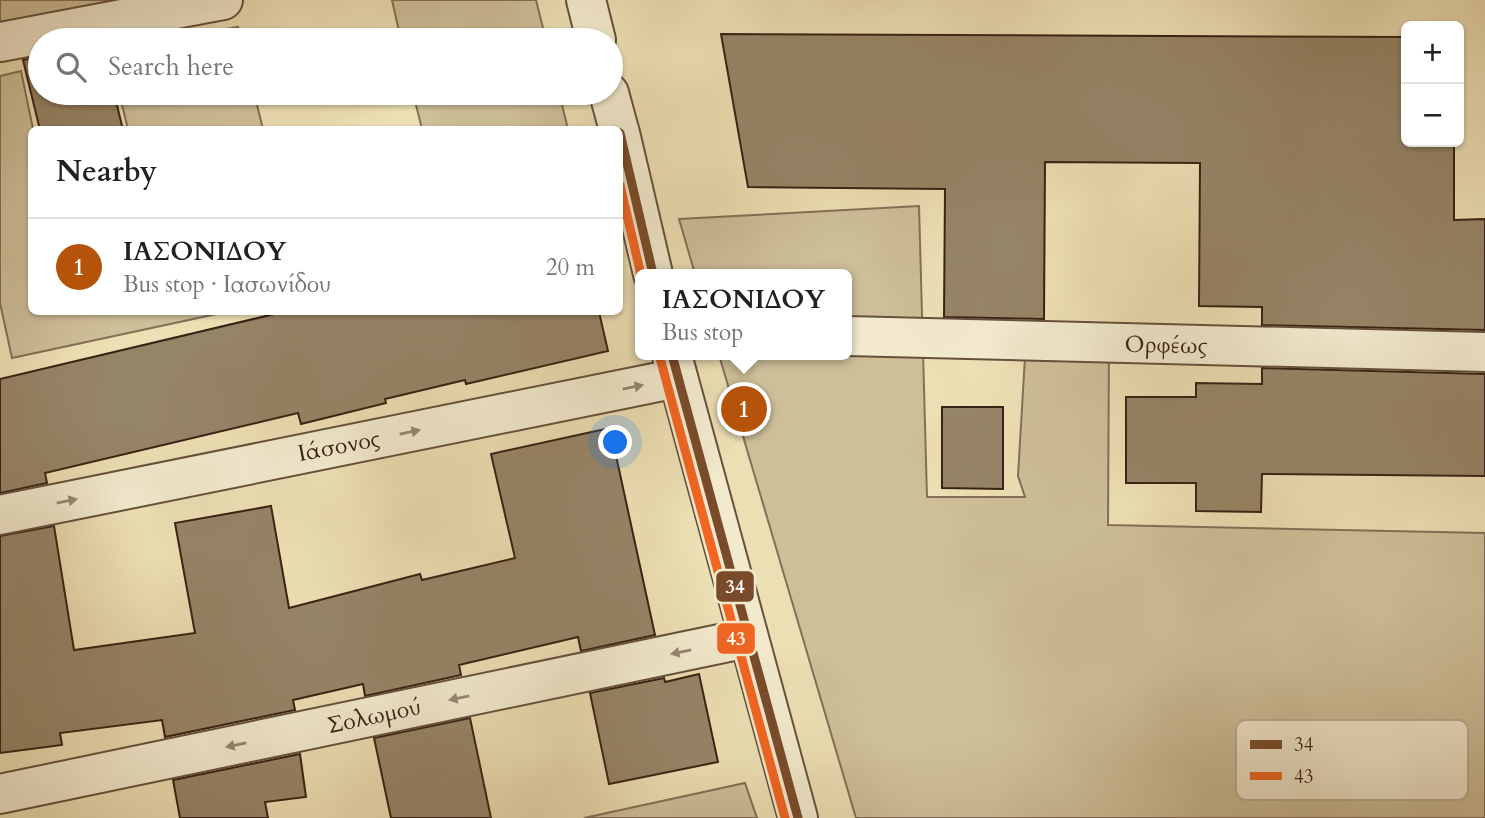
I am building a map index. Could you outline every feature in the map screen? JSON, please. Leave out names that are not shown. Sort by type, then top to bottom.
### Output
[{"type":"street","points":[[74,28],[223,0]]},
{"type":"street","points":[[586,0],[593,28]]},
{"type":"street","points":[[0,42],[28,37]]},
{"type":"street","points":[[612,105],[618,126]]},
{"type":"street","points":[[623,148],[652,269]]},
{"type":"street","name":"Ορφέως","points":[[852,336],[1485,352]]},
{"type":"street","points":[[675,366],[798,818]]},
{"type":"street","name":"Ιάσονος","points":[[0,515],[675,366]]},
{"type":"street","name":"Σολωμού","points":[[0,794],[748,638]]},
{"type":"shaded area","points":[[0,0],[126,0],[0,24]]},
{"type":"shaded area","points":[[392,0],[536,0],[543,28],[398,28]]},
{"type":"shaded area","points":[[21,71],[32,126],[28,126],[28,315],[212,315],[12,358],[0,303],[0,76]]},
{"type":"shaded area","points":[[122,105],[257,105],[262,126],[127,126]]},
{"type":"shaded area","points":[[416,105],[562,105],[567,126],[421,126]]},
{"type":"shaded area","points":[[919,206],[927,497],[1025,497],[1018,476],[1026,340],[1109,343],[1108,525],[1485,533],[1485,818],[856,818],[720,360],[852,360],[852,269],[694,269],[679,219]]},
{"type":"shaded area","points":[[745,783],[757,818],[584,818]]},
{"type":"building","points":[[721,34],[1401,37],[1401,147],[1454,147],[1454,220],[1485,219],[1485,330],[1262,325],[1262,307],[1199,306],[1200,163],[1045,162],[1044,319],[944,317],[945,189],[748,187]]},
{"type":"building","points":[[28,59],[28,81],[23,60]]},
{"type":"building","points":[[34,105],[117,105],[122,126],[39,126]]},
{"type":"building","points":[[270,315],[600,315],[608,351],[466,384],[465,380],[385,399],[386,403],[301,424],[298,413],[45,473],[47,483],[0,493],[0,379]]},
{"type":"building","points":[[1262,368],[1485,374],[1485,476],[1262,474],[1261,512],[1196,511],[1196,483],[1126,483],[1126,397],[1196,397],[1196,383],[1262,384]]},
{"type":"building","points":[[942,407],[1003,407],[1003,489],[942,488]]},
{"type":"building","points":[[610,428],[655,635],[581,651],[578,637],[459,665],[461,675],[365,696],[363,684],[293,700],[295,710],[165,737],[162,720],[60,733],[62,745],[0,753],[0,536],[54,526],[74,650],[195,633],[175,523],[271,506],[289,608],[420,574],[422,580],[515,558],[491,454]]},
{"type":"building","points":[[699,674],[718,762],[609,784],[590,693]]},
{"type":"building","points":[[470,718],[491,818],[391,818],[374,738]]},
{"type":"building","points":[[300,754],[306,797],[265,802],[268,818],[180,818],[173,780]]},
{"type":"transit line","name":"34","points":[[623,146],[652,269]]},
{"type":"transit line","name":"43","points":[[623,198],[640,269]]},
{"type":"transit line","name":"43","points":[[661,360],[785,818]]},
{"type":"transit line","name":"34","points":[[673,360],[798,818]]},
{"type":"place","name":"ΙΑΣΟΝΙΔΟΥ","points":[[744,409]]}]
